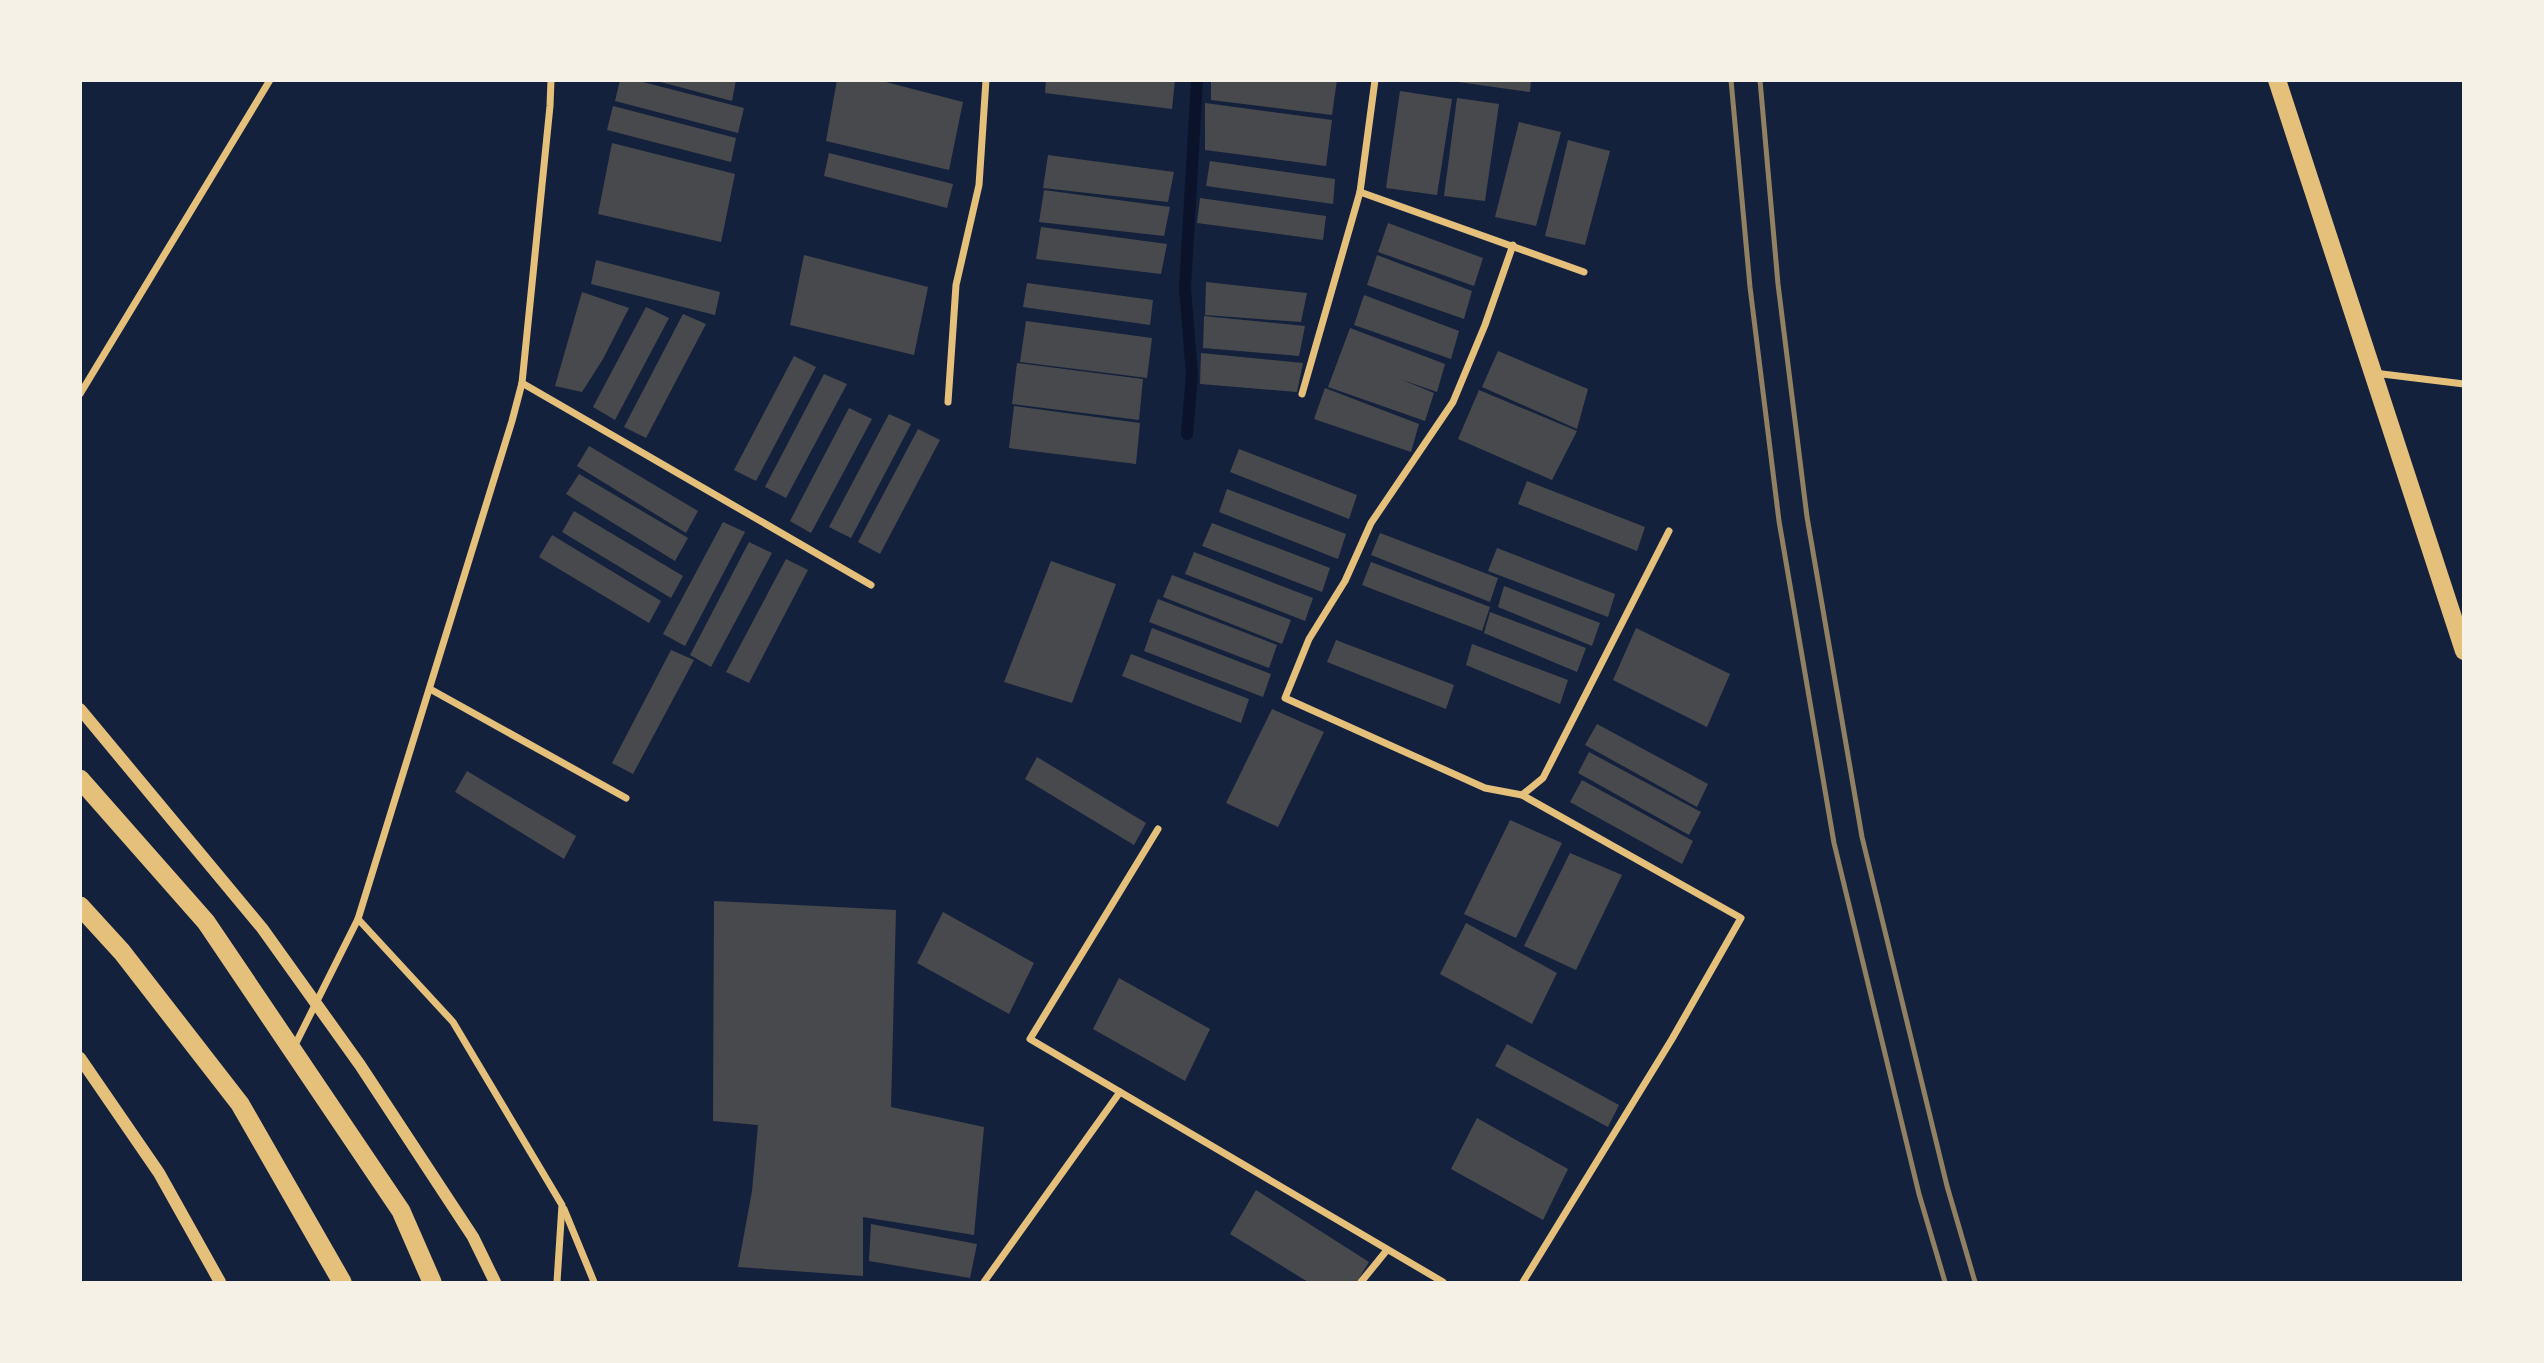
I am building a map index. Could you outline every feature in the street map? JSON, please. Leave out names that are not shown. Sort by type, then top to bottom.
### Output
[{"type":"highway","points":[[80,779],[206,922],[401,1210],[432,1283]]},
{"type":"highway","points":[[80,906],[122,952],[240,1104],[342,1283]]},
{"type":"main road","points":[[2277,80],[2463,651]]},
{"type":"street","points":[[80,394],[270,80]]},
{"type":"street","points":[[292,1050],[358,919],[522,383],[551,80]]},
{"type":"street","points":[[948,402],[956,285],[979,185],[986,80]]},
{"type":"street","points":[[1302,394],[1360,192],[1375,80]]},
{"type":"street","points":[[1360,192],[1584,272]]},
{"type":"street","points":[[1513,245],[1485,325],[1453,402],[1371,523],[1345,581],[1309,639],[1285,698],[1485,788],[1522,795],[1741,918],[1672,1039],[1523,1283]]},
{"type":"street","points":[[2373,373],[2463,384]]},
{"type":"street","points":[[522,383],[871,585]]},
{"type":"street","points":[[1522,795],[1543,778],[1669,531]]},
{"type":"street","points":[[430,689],[626,798]]},
{"type":"street","points":[[80,709],[262,928],[360,1065],[473,1237],[495,1283]]},
{"type":"street","points":[[1158,829],[1030,1039],[1443,1283]]},
{"type":"street","points":[[358,919],[453,1022],[562,1205],[594,1283]]},
{"type":"street","points":[[80,1058],[159,1173],[220,1283]]},
{"type":"street","points":[[984,1283],[1120,1092]]},
{"type":"street","points":[[557,1283],[562,1205]]},
{"type":"street","points":[[1361,1283],[1387,1250]]},
{"type":"building","points":[[620,80],[635,80],[744,108],[738,133],[615,101]]},
{"type":"building","points":[[653,80],[736,80],[732,101]]},
{"type":"building","points":[[837,80],[878,80],[963,102],[949,170],[826,141]]},
{"type":"building","points":[[1046,80],[1175,80],[1172,109],[1045,93]]},
{"type":"building","points":[[1211,80],[1337,80],[1332,115],[1211,100]]},
{"type":"building","points":[[1444,80],[1531,80],[1530,92]]},
{"type":"building","points":[[1400,91],[1452,99],[1437,195],[1386,188]]},
{"type":"building","points":[[1457,98],[1499,104],[1485,201],[1444,196]]},
{"type":"building","points":[[1205,103],[1332,120],[1326,166],[1205,150]]},
{"type":"building","points":[[613,106],[736,138],[731,162],[607,130]]},
{"type":"building","points":[[1519,122],[1561,132],[1536,226],[1495,217]]},
{"type":"building","points":[[1568,140],[1610,151],[1585,245],[1545,236]]},
{"type":"building","points":[[612,143],[735,174],[721,242],[598,214]]},
{"type":"building","points":[[829,153],[953,184],[947,208],[824,176]]},
{"type":"building","points":[[1048,155],[1174,172],[1168,202],[1043,188]]},
{"type":"building","points":[[1210,161],[1335,179],[1333,204],[1206,186]]},
{"type":"building","points":[[1044,190],[1170,207],[1164,236],[1039,222]]},
{"type":"building","points":[[1200,198],[1326,216],[1323,240],[1197,223]]},
{"type":"building","points":[[1388,223],[1483,258],[1474,286],[1378,252]]},
{"type":"building","points":[[1041,227],[1167,244],[1161,274],[1036,259]]},
{"type":"building","points":[[804,255],[928,287],[914,355],[790,325]]},
{"type":"building","points":[[1377,255],[1472,291],[1464,319],[1367,285]]},
{"type":"building","points":[[596,260],[720,292],[715,315],[591,284]]},
{"type":"building","points":[[1206,282],[1307,293],[1301,322],[1205,315]]},
{"type":"building","points":[[1027,283],[1153,300],[1150,325],[1023,307]]},
{"type":"building","points":[[582,292],[629,308],[603,359],[582,392],[555,386]]},
{"type":"building","points":[[1364,295],[1459,331],[1451,359],[1354,325]]},
{"type":"building","points":[[646,307],[669,318],[615,420],[593,407]]},
{"type":"building","points":[[683,314],[706,324],[646,438],[624,427]]},
{"type":"building","points":[[1204,316],[1305,326],[1299,356],[1203,348]]},
{"type":"building","points":[[1026,321],[1152,338],[1147,378],[1020,362]]},
{"type":"building","points":[[1350,328],[1445,364],[1437,392],[1400,379],[1434,393],[1425,421],[1328,387]]},
{"type":"building","points":[[1498,351],[1588,389],[1577,429],[1482,387]]},
{"type":"building","points":[[1201,353],[1303,363],[1297,392],[1200,384]]},
{"type":"building","points":[[794,356],[816,367],[756,481],[734,470]]},
{"type":"building","points":[[1017,363],[1143,379],[1139,420],[1012,404]]},
{"type":"building","points":[[824,374],[847,384],[786,498],[765,487]]},
{"type":"building","points":[[1325,388],[1419,424],[1411,452],[1314,419]]},
{"type":"building","points":[[1479,390],[1577,431],[1552,480],[1458,439]]},
{"type":"building","points":[[1014,406],[1140,423],[1136,464],[1009,448]]},
{"type":"building","points":[[849,408],[872,419],[811,533],[790,521]]},
{"type":"building","points":[[889,414],[911,424],[851,538],[829,527]]},
{"type":"building","points":[[918,429],[940,440],[880,554],[858,542]]},
{"type":"building","points":[[589,446],[698,511],[686,533],[577,466]]},
{"type":"building","points":[[1239,449],[1357,495],[1349,519],[1230,472]]},
{"type":"building","points":[[579,474],[688,538],[675,561],[566,494]]},
{"type":"building","points":[[1527,481],[1645,527],[1637,551],[1518,504]]},
{"type":"building","points":[[1227,489],[1346,534],[1338,559],[1219,512]]},
{"type":"building","points":[[574,511],[683,576],[671,598],[562,532]]},
{"type":"building","points":[[723,522],[745,532],[685,646],[663,634]]},
{"type":"building","points":[[1212,523],[1330,568],[1322,592],[1202,546]]},
{"type":"building","points":[[1380,533],[1498,578],[1490,602],[1371,555]]},
{"type":"building","points":[[552,535],[661,601],[649,623],[539,557]]},
{"type":"building","points":[[749,542],[772,553],[711,667],[690,655]]},
{"type":"building","points":[[1497,548],[1615,594],[1608,617],[1488,571]]},
{"type":"building","points":[[1194,552],[1313,598],[1305,621],[1185,574]]},
{"type":"building","points":[[786,559],[808,570],[749,683],[726,672]]},
{"type":"building","points":[[1051,561],[1116,584],[1072,703],[1004,682]]},
{"type":"building","points":[[1371,562],[1490,607],[1482,631],[1362,585]]},
{"type":"building","points":[[1172,575],[1291,620],[1282,644],[1163,597]]},
{"type":"building","points":[[1504,586],[1600,623],[1592,646],[1498,607]]},
{"type":"building","points":[[1158,599],[1277,645],[1269,668],[1149,622]]},
{"type":"building","points":[[1490,612],[1586,648],[1577,672],[1484,633]]},
{"type":"building","points":[[1152,628],[1271,674],[1263,697],[1144,651]]},
{"type":"building","points":[[1636,628],[1730,674],[1707,727],[1613,680]]},
{"type":"building","points":[[1336,640],[1454,685],[1446,709],[1327,662]]},
{"type":"building","points":[[1472,644],[1568,680],[1560,704],[1466,665]]},
{"type":"building","points":[[671,650],[694,660],[633,774],[612,763]]},
{"type":"building","points":[[1131,654],[1249,699],[1241,723],[1122,676]]},
{"type":"building","points":[[1272,709],[1324,732],[1278,827],[1226,803]]},
{"type":"building","points":[[1597,724],[1708,784],[1697,807],[1585,745]]},
{"type":"building","points":[[1589,752],[1701,812],[1689,835],[1578,773]]},
{"type":"building","points":[[1037,757],[1146,823],[1134,845],[1025,779]]},
{"type":"building","points":[[467,771],[576,836],[564,859],[455,792]]},
{"type":"building","points":[[1582,780],[1693,841],[1682,864],[1570,802]]},
{"type":"building","points":[[1510,820],[1562,843],[1516,938],[1464,914]]},
{"type":"building","points":[[1570,853],[1622,875],[1576,970],[1524,946]]},
{"type":"building","points":[[714,901],[896,910],[891,1107],[984,1127],[974,1235],[863,1217],[863,1276],[738,1267],[752,1191],[758,1125],[713,1121]]},
{"type":"building","points":[[943,912],[1034,963],[1009,1014],[917,963]]},
{"type":"building","points":[[1466,923],[1557,973],[1532,1024],[1440,974]]},
{"type":"building","points":[[1119,978],[1210,1029],[1185,1081],[1093,1029]]},
{"type":"building","points":[[1507,1044],[1619,1105],[1608,1127],[1495,1066]]},
{"type":"building","points":[[1477,1118],[1568,1169],[1543,1220],[1451,1169]]},
{"type":"building","points":[[1256,1190],[1369,1262],[1357,1282],[1308,1282],[1230,1234]]},
{"type":"building","points":[[871,1224],[977,1244],[970,1278],[869,1261]]},
{"type":"waterway","points":[[1187,434],[1192,375],[1185,288],[1197,80]]},
{"type":"railway","points":[[1731,80],[1750,287],[1779,521],[1834,843],[1919,1194],[1945,1282]]},
{"type":"railway","points":[[1760,80],[1778,284],[1807,517],[1862,837],[1947,1186],[1975,1282]]}]
